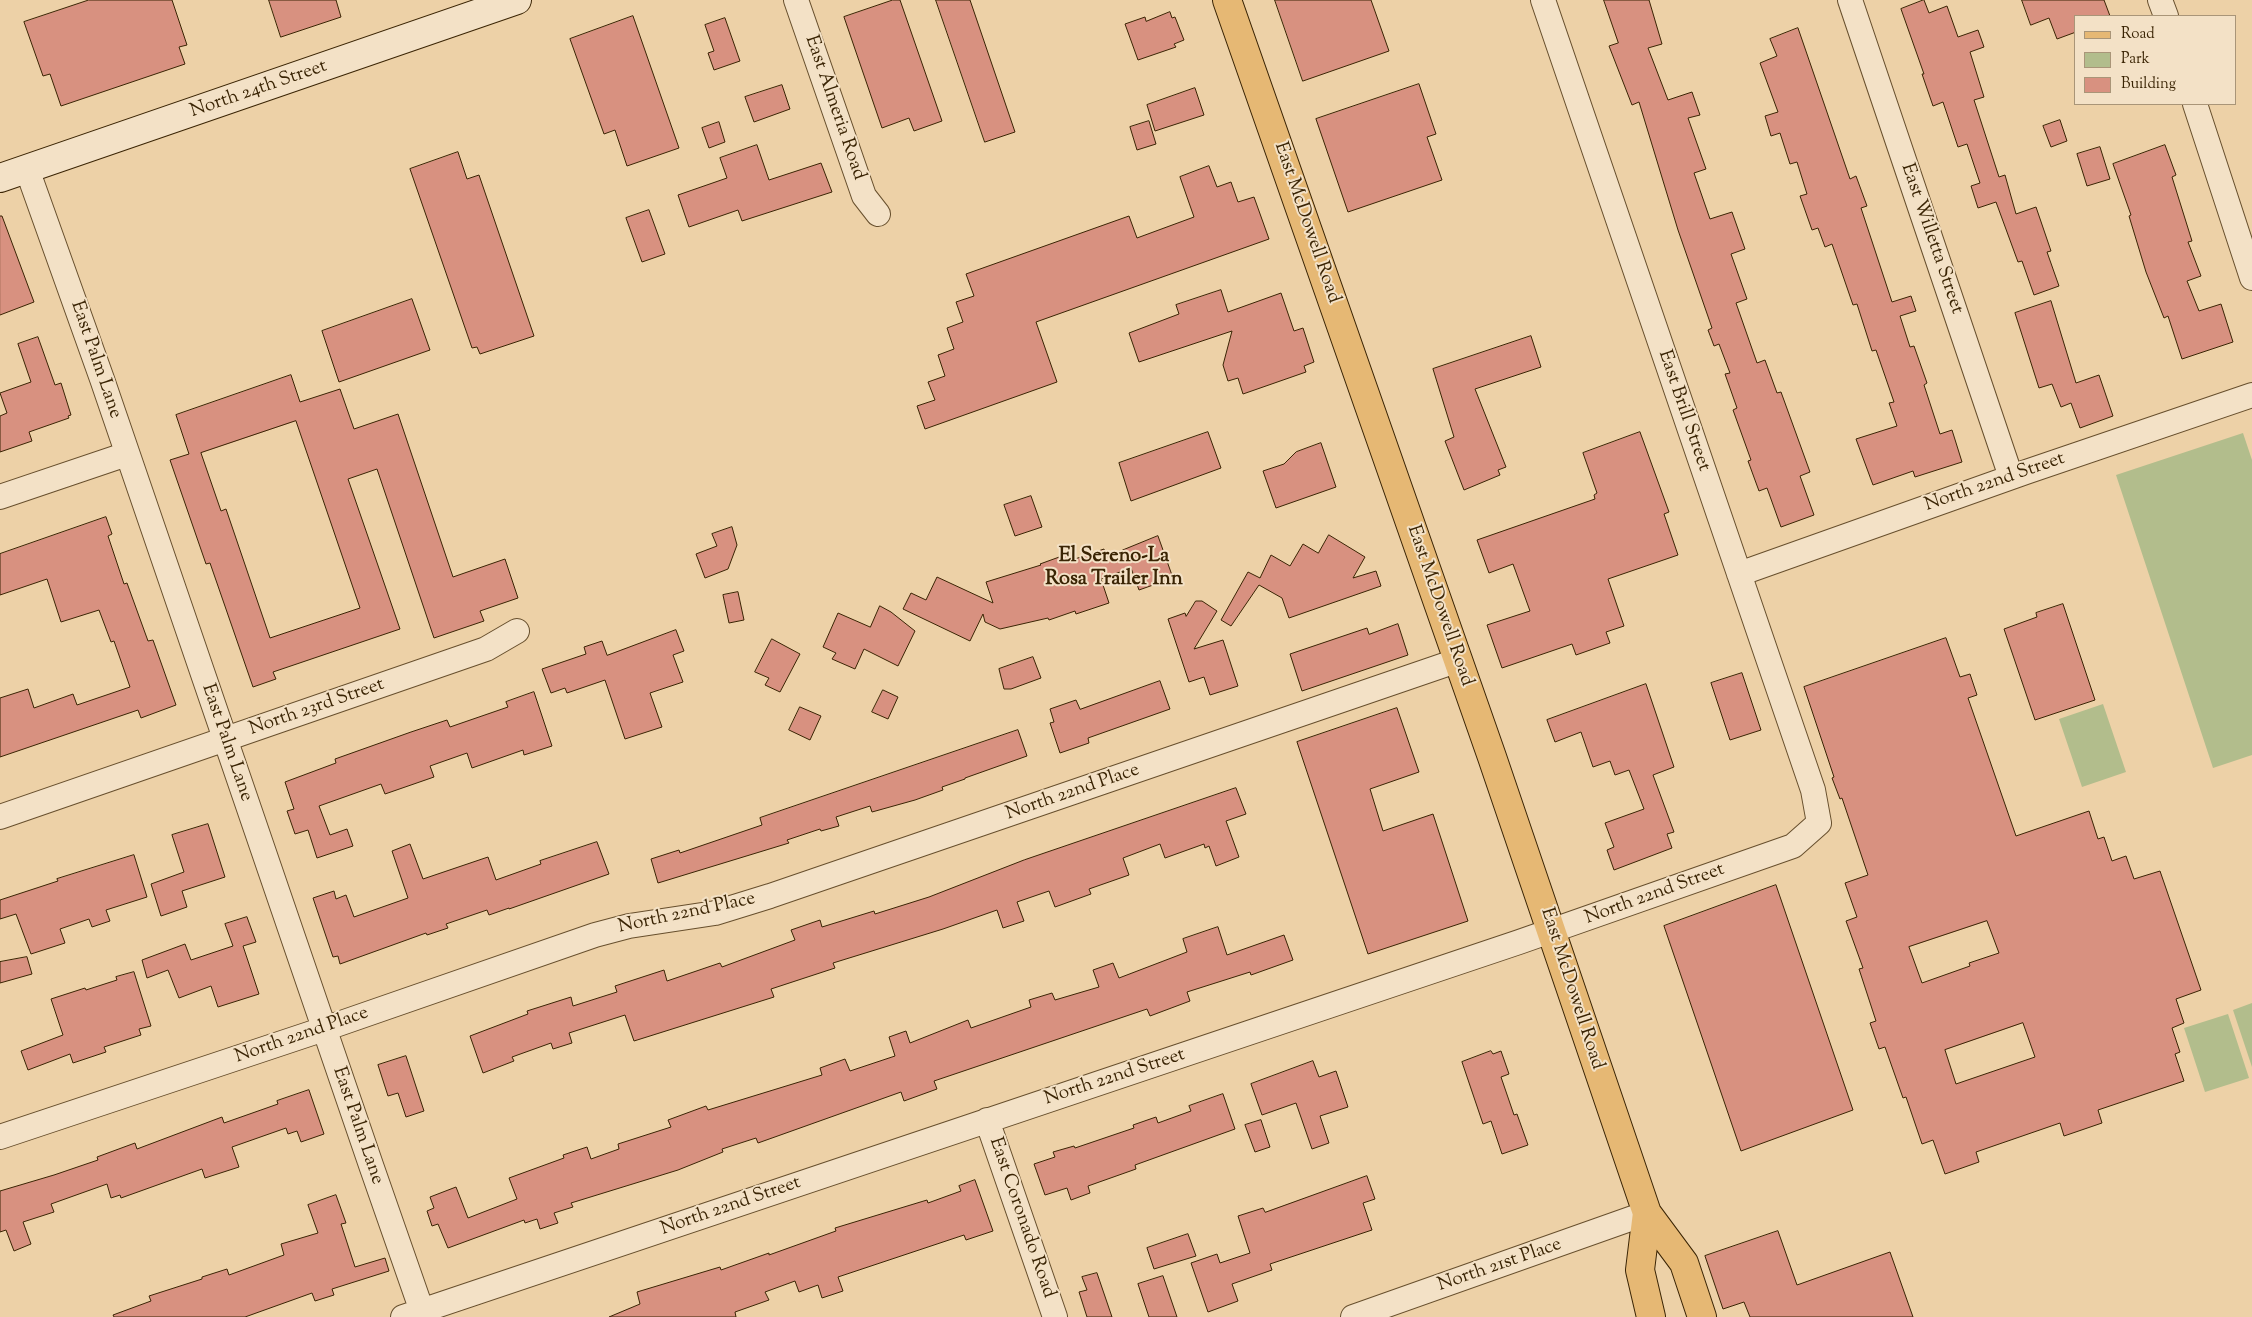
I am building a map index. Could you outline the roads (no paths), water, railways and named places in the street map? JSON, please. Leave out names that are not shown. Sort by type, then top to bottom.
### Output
[{"type":"main road","name":"North 24th Street","points":[[0,178],[517,0]]},
{"type":"main road","name":"East McDowell Road","points":[[1227,0],[1459,660],[1647,1213],[1684,1263],[1702,1317]]},
{"type":"main road","name":"East McDowell Road","points":[[1647,1213],[1640,1270],[1651,1317]]},
{"type":"street","name":"East Almeria Road","points":[[796,0],[864,196],[878,214]]},
{"type":"street","name":"East Brill Street","points":[[1543,0],[1813,790],[1819,823]]},
{"type":"street","name":"East Willetta Street","points":[[1850,0],[2011,477]]},
{"type":"street","points":[[2160,0],[2166,15]]},
{"type":"street","points":[[2195,105],[2252,278]]},
{"type":"street","name":"East Palm Lane","points":[[27,169],[226,740],[324,1029],[417,1315]]},
{"type":"street","name":"North 22nd Street","points":[[1739,574],[2011,477],[2252,395]]},
{"type":"street","points":[[0,497],[127,454]]},
{"type":"street","name":"North 23rd Street","points":[[0,817],[486,650],[517,631]]},
{"type":"street","name":"North 22nd Place","points":[[0,1137],[324,1029],[595,935],[629,926],[715,913],[770,896],[1459,660]]},
{"type":"street","name":"North 22nd Street","points":[[417,1315],[987,1120],[1552,931],[1793,846],[1819,823]]},
{"type":"street","name":"East Coronado Road","points":[[987,1120],[1055,1317]]},
{"type":"street","name":"North 21st Place","points":[[1353,1317],[1647,1213]]},
{"type":"district","name":"El Sereno-La Rosa Trailer Inn","points":[[1114,570]]}]
